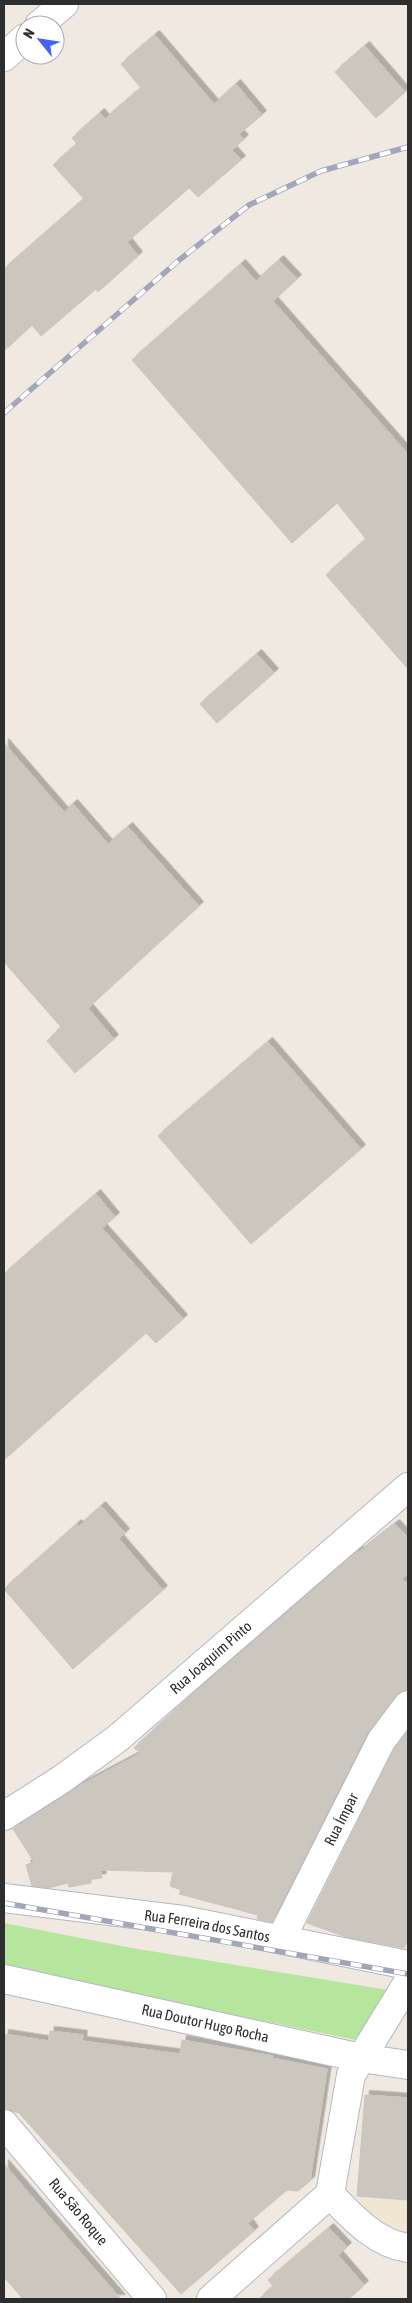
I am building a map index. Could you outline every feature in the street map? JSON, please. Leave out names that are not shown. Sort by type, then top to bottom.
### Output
[{"type":"street","points":[[51,15],[64,4]]},
{"type":"street","points":[[4,56],[15,47]]},
{"type":"street","name":"Rua Joaquim Pinto","points":[[4,1816],[62,1779],[118,1738],[408,1487]]},
{"type":"street","name":"Rua Ímpar","points":[[281,1939],[381,1741],[408,1705]]},
{"type":"street","name":"Rua Ferreira dos Santos","points":[[4,1898],[183,1920],[408,1965]]},
{"type":"street","name":"Rua Doutor Hugo Rocha","points":[[4,1979],[361,2058],[408,2065]]},
{"type":"street","points":[[211,2299],[330,2194],[351,2075],[408,1982]]},
{"type":"street","name":"Rua São Roque","points":[[4,2124],[152,2299]]},
{"type":"street","points":[[330,2194],[358,2222],[394,2246],[408,2248]]},
{"type":"shaded area","points":[[367,2098],[408,2100],[408,2234],[384,2232],[384,2223],[364,2209],[359,2198]]},
{"type":"green space","points":[[4,1923],[132,1948],[388,1990],[361,2041],[4,1968]]},
{"type":"building","points":[[155,35],[214,104],[236,84],[262,115],[239,134],[244,139],[232,150],[241,160],[198,197],[189,188],[127,242],[138,256],[98,292],[96,289],[41,336],[32,325],[4,351],[4,269],[84,199],[53,165],[77,144],[72,138],[100,113],[105,119],[141,88],[121,64]]},
{"type":"building","points":[[365,46],[405,92],[376,118],[335,72]]},
{"type":"building","points":[[279,260],[297,279],[273,301],[408,454],[408,669],[326,575],[366,539],[337,503],[292,543],[132,360],[241,264],[256,281]]},
{"type":"building","points":[[257,654],[274,673],[217,723],[200,704]]},
{"type":"building","points":[[4,743],[64,812],[73,804],[108,844],[128,827],[199,906],[88,1008],[114,1039],[75,1073],[47,1041],[61,1027],[4,962]]},
{"type":"building","points":[[268,1042],[361,1149],[251,1244],[158,1136]]},
{"type":"building","points":[[96,1194],[115,1217],[102,1228],[183,1319],[156,1343],[146,1333],[4,1460],[4,1274]]},
{"type":"building","points":[[101,1506],[125,1533],[119,1539],[163,1590],[73,1669],[4,1589],[77,1524],[79,1526]]},
{"type":"building","points":[[395,1524],[408,1538],[408,1574],[402,1578],[408,1585],[408,1690],[401,1691],[396,1696],[367,1734],[272,1922],[257,1919],[258,1915],[179,1894],[181,1890],[170,1886],[173,1872],[100,1870],[102,1878],[91,1879],[91,1883],[69,1887],[68,1883],[48,1888],[32,1886],[26,1865],[34,1862],[13,1829],[81,1785],[141,1753],[134,1748],[200,1687],[358,1551]]},
{"type":"building","points":[[408,1731],[408,1941],[404,1948],[346,1937],[307,1923],[394,1749]]},
{"type":"building","points":[[50,2031],[83,2035],[82,2041],[180,2054],[182,2040],[273,2056],[272,2058],[327,2069],[310,2181],[298,2191],[287,2190],[248,2223],[254,2231],[181,2294],[19,2113],[4,2109],[4,2034],[49,2041]]},
{"type":"building","points":[[365,2095],[408,2098],[408,2200],[357,2196]]},
{"type":"building","points":[[4,2164],[121,2299],[23,2299],[4,2277]]},
{"type":"building","points":[[329,2228],[347,2247],[338,2255],[364,2285],[349,2299],[259,2299],[273,2286],[268,2280]]},
{"type":"railway","points":[[4,413],[178,261],[249,205],[321,171],[408,147]]},
{"type":"railway","points":[[4,1903],[408,1974]]}]
